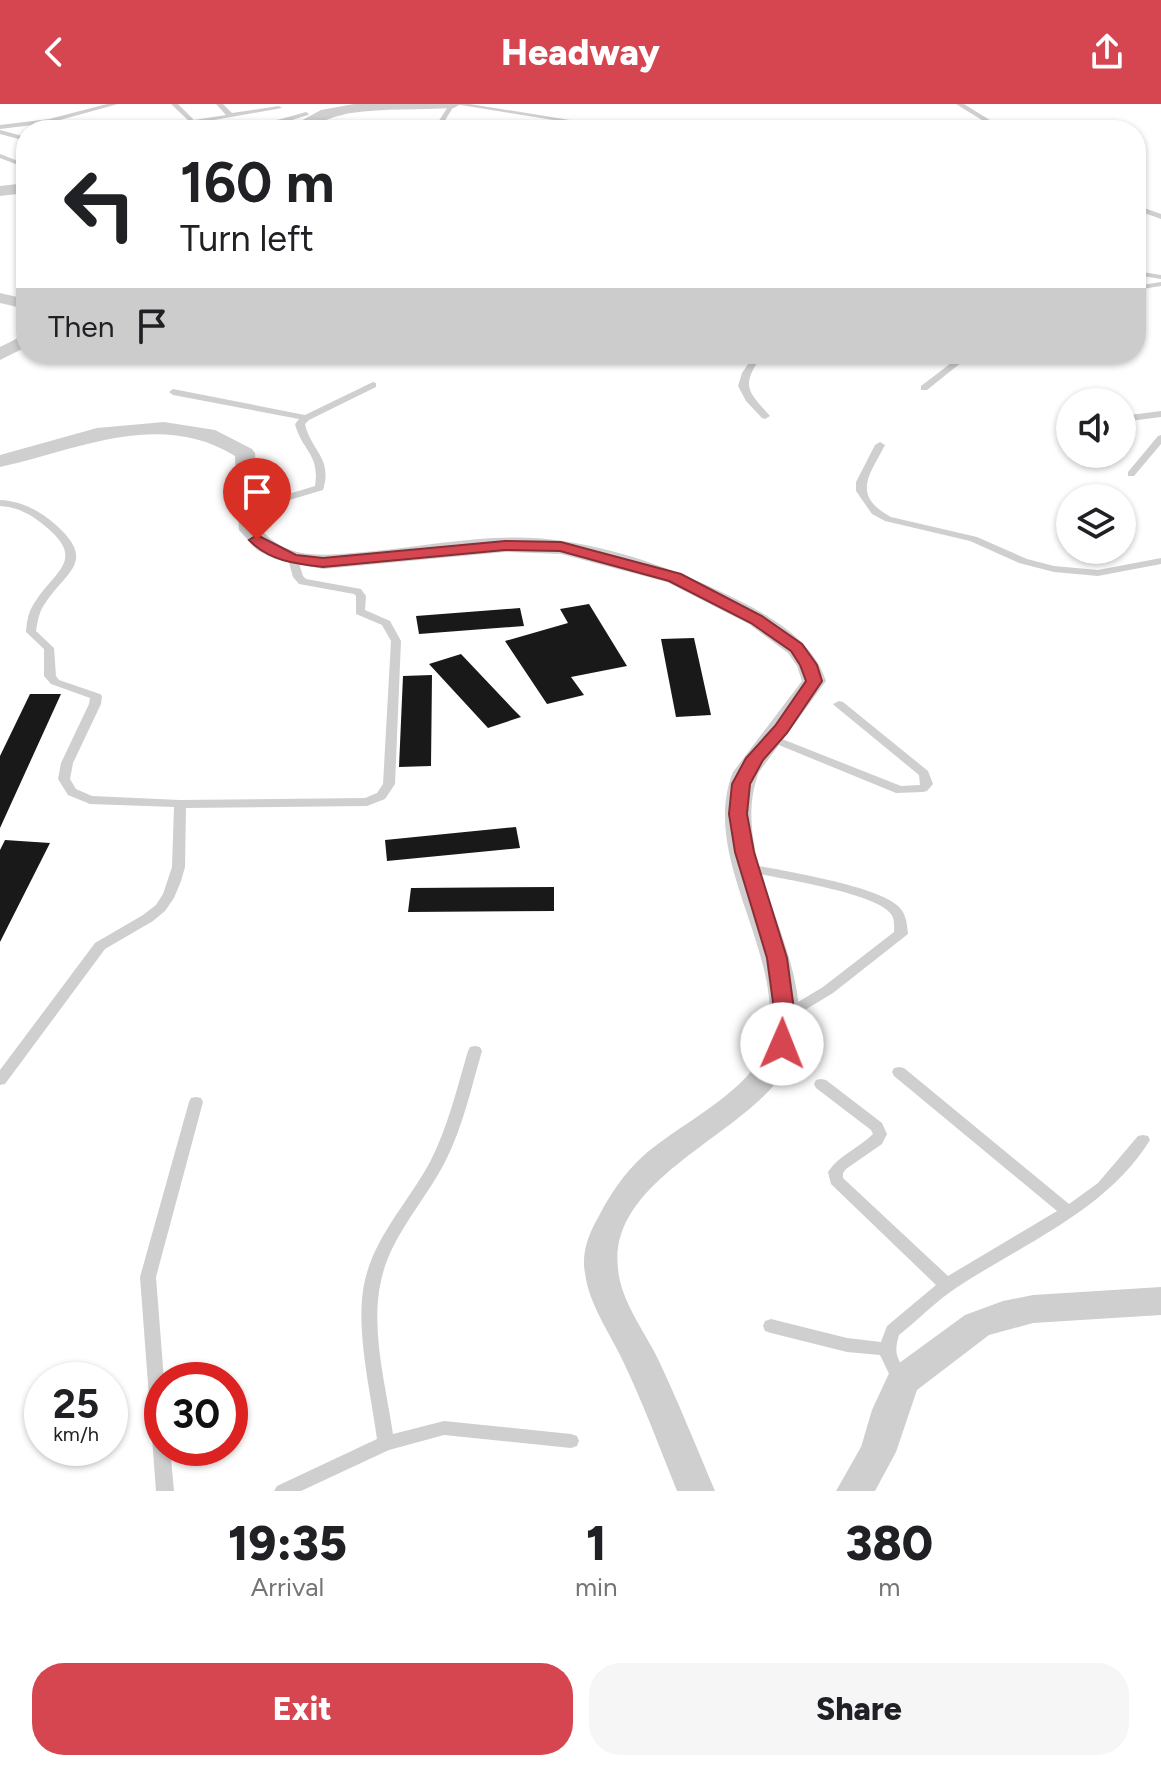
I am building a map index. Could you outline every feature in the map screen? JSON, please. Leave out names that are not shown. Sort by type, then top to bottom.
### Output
[{"type":"street","points":[[301,120],[356,108],[454,105]]},
{"type":"street","points":[[0,461],[78,438],[127,431],[177,429],[210,435],[245,453],[250,530],[257,540],[271,550],[293,559],[323,562],[505,545],[561,547],[675,577],[757,619],[796,648],[809,665],[814,681],[807,696],[755,758],[741,784],[738,814],[749,868],[777,958],[785,1017],[782,1044],[755,1088],[653,1166],[624,1199],[605,1237],[600,1258],[603,1281],[696,1491]]},
{"type":"street","points":[[855,1491],[878,1452],[890,1410],[904,1380],[958,1336],[1003,1315],[1033,1309],[1161,1301]]},
{"type":"lane","points":[[53,120],[115,104]]},
{"type":"lane","points":[[174,104],[190,120]]},
{"type":"lane","points":[[219,104],[231,116]]},
{"type":"lane","points":[[269,104],[311,116]]},
{"type":"lane","points":[[959,104],[986,120]]},
{"type":"lane","points":[[454,105],[560,120]]},
{"type":"lane","points":[[205,120],[279,108]]},
{"type":"lane","points":[[752,364],[742,377],[742,387],[749,401],[765,416]]},
{"type":"lane","points":[[924,388],[955,364]]},
{"type":"lane","points":[[249,509],[320,488],[320,458],[300,430],[300,424],[306,418],[373,385]]},
{"type":"lane","points":[[173,392],[306,418]]},
{"type":"lane","points":[[1136,417],[1161,414]]},
{"type":"lane","points":[[1131,474],[1161,438]]},
{"type":"lane","points":[[880,445],[861,482],[861,491],[875,512],[888,519],[973,539],[1023,561],[1054,569],[1098,573],[1161,561]]},
{"type":"lane","points":[[1147,455],[1161,456]]},
{"type":"lane","points":[[0,503],[24,506],[66,537],[73,549],[71,563],[37,604],[30,619],[31,632],[49,648],[50,676],[55,682],[96,696],[67,763],[64,779],[72,792],[90,800],[180,804],[367,802],[381,796],[389,784],[396,641],[386,623],[360,612],[361,596],[357,591],[303,582],[298,577],[293,559]]},
{"type":"lane","points":[[773,739],[900,790],[923,788],[927,784],[924,774],[839,704]]},
{"type":"lane","points":[[0,1080],[100,946],[116,934],[149,918],[167,900],[176,885],[179,864],[180,804]]},
{"type":"lane","points":[[749,868],[873,897],[893,907],[901,920],[901,934],[828,990],[785,1017]]},
{"type":"lane","points":[[386,1443],[369,1305],[373,1279],[407,1207],[437,1165],[450,1138],[475,1051]]},
{"type":"lane","points":[[899,1072],[1068,1212]]},
{"type":"lane","points":[[821,1084],[877,1127],[880,1134],[877,1140],[841,1165],[835,1172],[836,1180],[947,1285]]},
{"type":"lane","points":[[165,1491],[148,1277],[196,1102]]},
{"type":"lane","points":[[904,1380],[892,1367],[887,1349],[893,1331],[947,1285],[1068,1212],[1103,1187],[1143,1140]]},
{"type":"lane","points":[[771,1326],[847,1345],[887,1349]]},
{"type":"lane","points":[[283,1491],[386,1443],[444,1428],[571,1441]]},
{"type":"building","points":[[589,604],[627,666],[571,677],[584,695],[547,704],[505,641],[568,623],[560,609]]},
{"type":"building","points":[[520,608],[524,626],[419,634],[416,616]]},
{"type":"building","points":[[694,638],[711,715],[676,717],[661,639]]},
{"type":"building","points":[[461,654],[521,717],[488,728],[429,664]]},
{"type":"building","points":[[432,675],[431,766],[399,767],[403,676]]},
{"type":"building","points":[[30,694],[61,694],[0,828],[0,756]]},
{"type":"building","points":[[516,827],[520,848],[387,861],[385,840]]},
{"type":"building","points":[[5,840],[50,843],[0,942],[0,850]]},
{"type":"building","points":[[554,887],[554,911],[408,912],[411,888]]},
{"type":"route","points":[[257,540],[293,559],[323,562],[505,545],[561,547],[675,577],[757,619],[796,648],[809,665],[814,681],[807,696],[781,730],[755,758],[741,784],[738,814],[745,852],[777,958],[785,1017],[782,1044]]}]
